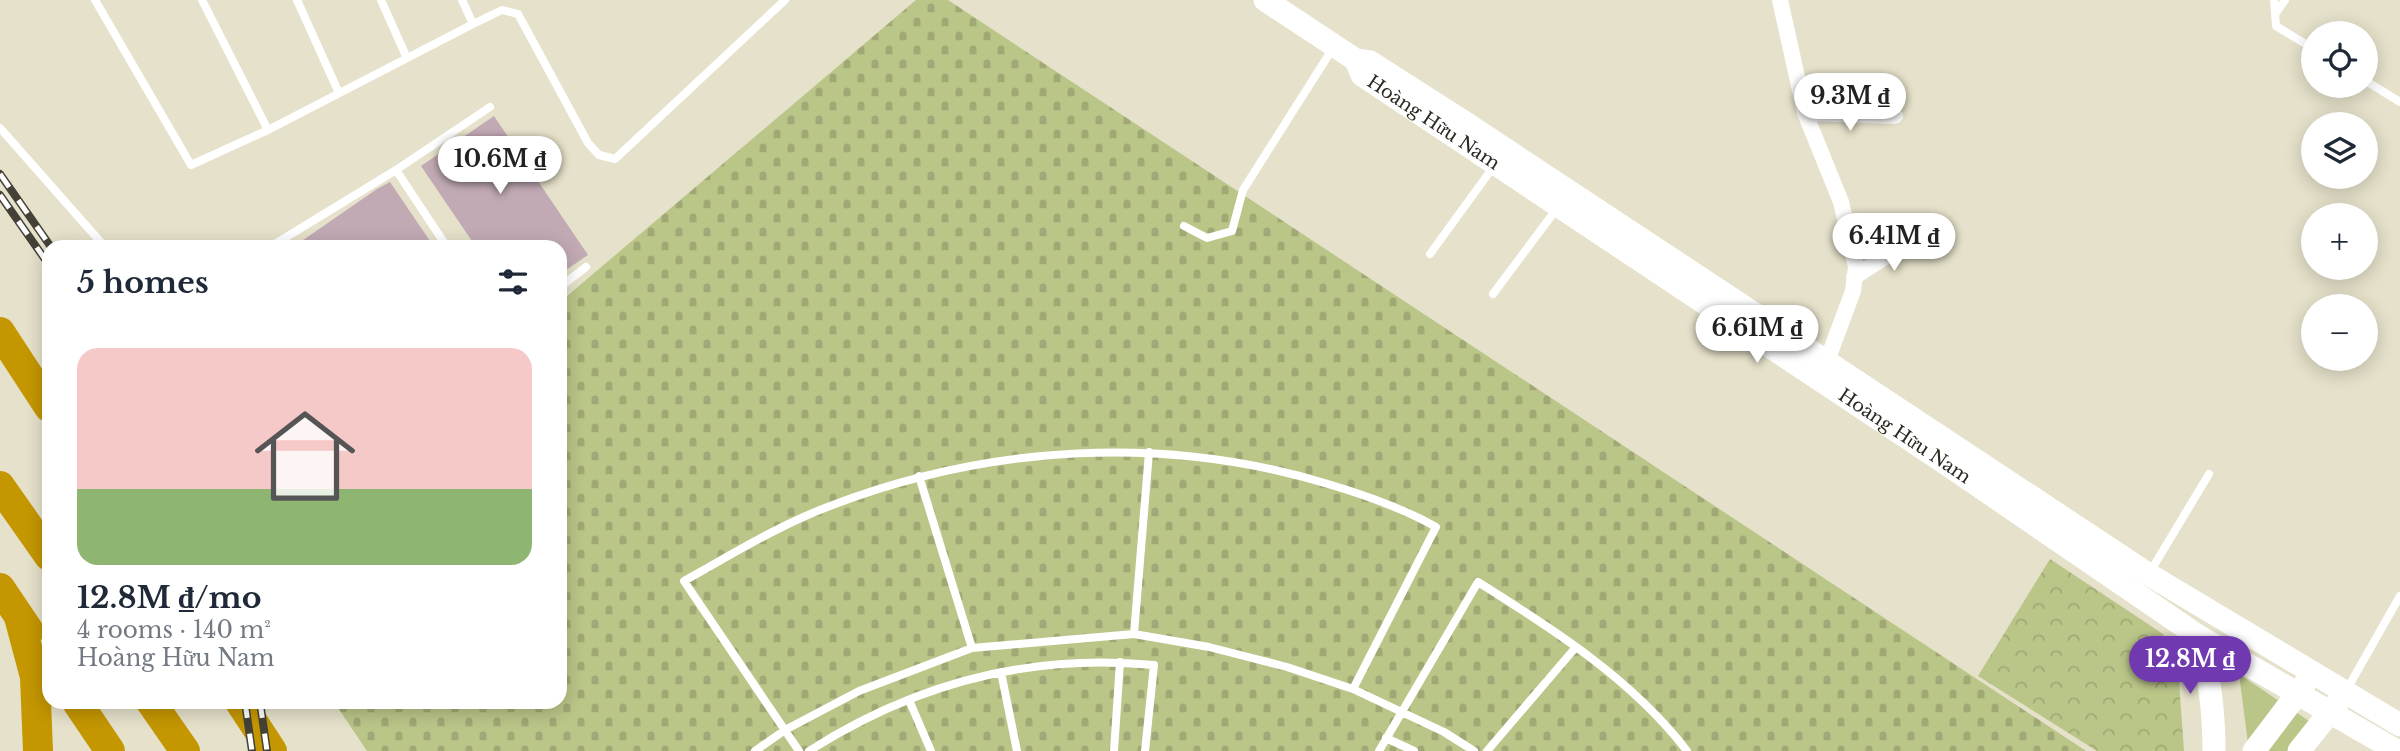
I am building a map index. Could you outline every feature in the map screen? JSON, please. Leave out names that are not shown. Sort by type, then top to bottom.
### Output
[{"type":"highway","points":[[0,332],[42,396]]},
{"type":"highway","points":[[0,364],[42,421]]},
{"type":"highway","points":[[0,486],[42,544]]},
{"type":"highway","points":[[0,588],[35,677],[38,751]]},
{"type":"highway","points":[[10,618],[42,652]]},
{"type":"highway","points":[[10,618],[17,668],[23,751]]},
{"type":"highway","points":[[82,709],[110,751]]},
{"type":"highway","points":[[156,709],[185,751]]},
{"type":"highway","points":[[244,709],[270,751]]},
{"type":"main road","name":"Hoàng Hữu Nam","points":[[1265,0],[1356,60],[1370,62],[1822,370],[2198,636],[2396,751]]},
{"type":"main road","points":[[1299,0],[1325,40]]},
{"type":"main road","name":"Hoàng Hữu Nam","points":[[1356,60],[1362,75],[1558,207],[2148,574],[2400,725]]},
{"type":"main road","points":[[2198,636],[2209,670],[2214,711],[2214,751]]},
{"type":"main road","points":[[2255,751],[2313,674]]},
{"type":"main road","points":[[2299,751],[2344,693]]},
{"type":"main road","points":[[2386,751],[2396,751]]},
{"type":"street","points":[[1780,0],[1805,113],[1840,202],[1856,267],[1853,291],[1822,370]]},
{"type":"street","points":[[1805,113],[1895,116]]},
{"type":"street","points":[[1854,277],[1891,253],[1908,236]]},
{"type":"lane","points":[[95,0],[191,165],[268,130],[406,56],[502,10],[518,14],[588,143],[599,155],[615,159],[785,0]]},
{"type":"lane","points":[[202,0],[268,130]]},
{"type":"lane","points":[[297,0],[340,93]]},
{"type":"lane","points":[[381,0],[406,56]]},
{"type":"lane","points":[[461,0],[473,24]]},
{"type":"lane","points":[[2274,0],[2276,26],[2301,41]]},
{"type":"lane","points":[[2276,13],[2285,0]]},
{"type":"lane","points":[[1184,226],[1207,239],[1232,231],[1244,190],[1325,40]]},
{"type":"lane","points":[[2378,88],[2400,102]]},
{"type":"lane","points":[[281,240],[396,170],[490,107]]},
{"type":"lane","points":[[0,128],[99,240]]},
{"type":"lane","points":[[1430,254],[1495,164]]},
{"type":"lane","points":[[396,170],[442,240]]},
{"type":"lane","points":[[1493,294],[1558,207]]},
{"type":"lane","points":[[567,282],[586,267]]},
{"type":"lane","points":[[799,751],[684,581],[828,506],[919,476],[1023,457],[1098,451],[1149,452],[1218,459],[1294,474],[1356,493],[1436,527],[1353,689]]},
{"type":"lane","points":[[1134,634],[1149,452]]},
{"type":"lane","points":[[2148,574],[2209,474]]},
{"type":"lane","points":[[919,476],[972,648]]},
{"type":"lane","points":[[1379,751],[1478,582],[1577,647],[1623,684],[1688,751]]},
{"type":"lane","points":[[2344,693],[2400,596]]},
{"type":"lane","points":[[755,751],[786,730],[859,691],[972,648],[1134,634],[1209,647],[1287,667],[1353,689],[1402,711],[1474,751]]},
{"type":"lane","points":[[1487,751],[1577,647]]},
{"type":"lane","points":[[809,751],[862,721],[909,700],[1001,672],[1090,660],[1154,665],[1145,751]]},
{"type":"lane","points":[[1114,751],[1120,662]]},
{"type":"lane","points":[[1001,672],[1017,751]]},
{"type":"lane","points":[[909,700],[931,751]]},
{"type":"lane","points":[[1386,738],[1414,751]]},
{"type":"green space","points":[[916,0],[948,0],[2086,751],[367,751],[339,709],[567,709],[567,296]]},
{"type":"green space","points":[[2050,559],[2163,634],[2178,668],[2184,751],[2097,751],[1978,676]]},
{"type":"green space","points":[[2239,674],[2315,725],[2296,751],[2249,751]]},
{"type":"building","points":[[494,116],[588,255],[567,269],[567,240],[471,240],[421,166]]},
{"type":"building","points":[[390,182],[429,240],[303,240]]},
{"type":"railway","points":[[0,174],[46,240]]},
{"type":"railway","points":[[0,195],[42,255]]},
{"type":"railway","points":[[246,709],[252,751]]},
{"type":"railway","points":[[261,709],[267,751]]}]
